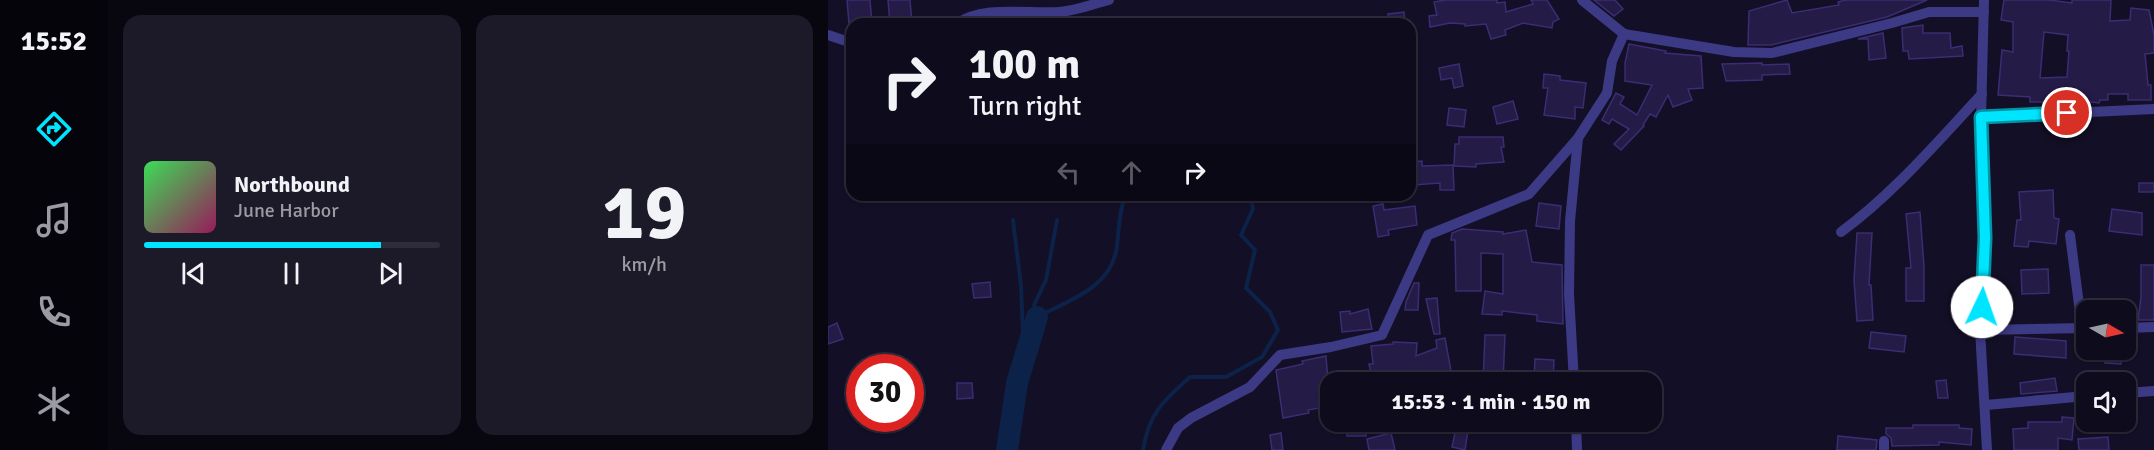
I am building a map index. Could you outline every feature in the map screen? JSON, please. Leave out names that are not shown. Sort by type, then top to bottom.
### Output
[{"type":"street","points":[[964,18],[982,13],[1062,12],[1109,0]]},
{"type":"street","points":[[1582,0],[1624,34],[1734,52],[1772,53],[1929,12],[1984,12]]},
{"type":"street","points":[[1984,0],[1981,117],[1985,238],[1980,330],[1987,450]]},
{"type":"street","points":[[1166,450],[1178,428],[1191,418],[1250,387],[1280,355],[1382,335],[1428,235],[1529,194],[1578,138],[1607,93],[1612,61],[1624,34]]},
{"type":"street","points":[[828,35],[846,41]]},
{"type":"street","points":[[1841,232],[1866,213],[1902,178],[1982,94]]},
{"type":"street","points":[[1981,117],[2154,109]]},
{"type":"street","points":[[1573,372],[1569,294],[1570,221],[1578,138]]},
{"type":"street","points":[[2070,235],[2080,300]]},
{"type":"street","points":[[2136,328],[2154,327]]},
{"type":"street","points":[[1980,330],[2076,328]]},
{"type":"street","points":[[2136,392],[2154,391]]},
{"type":"street","points":[[1986,405],[2076,397]]},
{"type":"street","points":[[1576,432],[1577,450]]},
{"type":"building","points":[[847,0],[870,0],[872,18],[848,18]]},
{"type":"building","points":[[888,0],[910,0],[912,18],[890,18]]},
{"type":"building","points":[[1497,0],[1497,3],[1505,2],[1506,12],[1533,4],[1531,0],[1547,0],[1559,19],[1553,22],[1552,28],[1523,23],[1505,30],[1506,35],[1491,39],[1486,24],[1465,26],[1465,24],[1450,23],[1430,27],[1429,16],[1437,15],[1434,2]]},
{"type":"building","points":[[1594,0],[1615,0],[1623,9],[1614,16]]},
{"type":"building","points":[[1787,0],[1792,13],[1839,5],[1838,2],[1845,0],[1927,0],[1887,17],[1771,45],[1748,45],[1749,11]]},
{"type":"building","points":[[2004,0],[2049,0],[2072,3],[2072,0],[2111,0],[2110,21],[2130,20],[2131,8],[2149,10],[2154,35],[2154,53],[2145,54],[2148,85],[2151,85],[2151,100],[2128,100],[2128,94],[2108,94],[2108,100],[2100,100],[2099,103],[2066,99],[2066,101],[2030,102],[2030,97],[1998,95],[2002,50],[2013,52],[2013,22],[2001,20]],"holes":[[[2044,32],[2068,35],[2067,77],[2040,78]]]},
{"type":"building","points":[[1404,12],[1404,18],[1388,18],[1388,14]]},
{"type":"building","points":[[1923,25],[1923,33],[1950,33],[1951,48],[1962,46],[1963,56],[1909,59],[1908,51],[1903,51],[1902,28]]},
{"type":"building","points":[[1883,33],[1886,58],[1869,60],[1868,39],[1858,39]]},
{"type":"building","points":[[1629,44],[1666,51],[1665,53],[1701,56],[1703,88],[1688,89],[1692,100],[1673,107],[1668,95],[1656,117],[1650,114],[1644,126],[1621,150],[1614,144],[1629,129],[1612,119],[1609,124],[1602,120],[1616,93],[1624,97],[1620,104],[1637,115],[1652,85],[1625,81],[1625,63]]},
{"type":"building","points":[[1762,63],[1762,65],[1789,64],[1790,74],[1762,75],[1762,80],[1726,81],[1722,64]]},
{"type":"building","points":[[1459,64],[1463,86],[1454,88],[1452,78],[1441,80],[1439,68]]},
{"type":"building","points":[[1544,74],[1560,76],[1560,80],[1586,83],[1583,108],[1575,107],[1575,119],[1544,115],[1548,88],[1543,88]]},
{"type":"building","points":[[1513,101],[1518,119],[1497,124],[1493,107]]},
{"type":"building","points":[[1449,108],[1466,110],[1464,127],[1447,125]]},
{"type":"building","points":[[1459,137],[1503,137],[1504,147],[1501,147],[1504,162],[1476,164],[1476,167],[1454,166],[1455,144],[1459,144]]},
{"type":"building","points":[[1422,161],[1422,166],[1453,165],[1454,190],[1440,190],[1440,183],[1416,185],[1416,162]]},
{"type":"building","points":[[2139,183],[2154,183],[2154,192],[2139,192]]},
{"type":"building","points":[[2053,190],[2054,218],[2059,219],[2056,244],[2029,241],[2028,247],[2014,246],[2017,220],[2021,220],[2019,192]]},
{"type":"building","points":[[1539,203],[1561,206],[1559,229],[1536,226]]},
{"type":"building","points":[[1383,204],[1384,210],[1415,206],[1417,225],[1388,230],[1389,235],[1378,237],[1373,206]]},
{"type":"building","points":[[2112,209],[2142,213],[2142,235],[2109,231]]},
{"type":"building","points":[[1920,212],[1924,301],[1906,301],[1906,268],[1911,268],[1906,214]]},
{"type":"building","points":[[1462,229],[1503,232],[1503,234],[1526,230],[1532,262],[1562,265],[1563,324],[1537,321],[1537,315],[1502,311],[1502,315],[1482,314],[1485,291],[1503,294],[1503,254],[1481,253],[1481,291],[1456,291],[1455,240],[1451,240],[1452,233]]},
{"type":"building","points":[[1857,233],[1872,233],[1869,285],[1871,285],[1873,320],[1857,321],[1854,280]]},
{"type":"building","points":[[2141,265],[2154,265],[2154,320],[2138,320]]},
{"type":"building","points":[[2048,269],[2049,293],[2022,294],[2021,270]]},
{"type":"building","points":[[990,282],[991,297],[974,298],[972,284]]},
{"type":"building","points":[[1414,283],[1419,283],[1418,310],[1405,310],[1406,302]]},
{"type":"building","points":[[1437,298],[1440,334],[1434,334],[1426,299]]},
{"type":"building","points":[[1368,309],[1372,329],[1342,332],[1340,312],[1350,311],[1350,314]]},
{"type":"building","points":[[837,323],[843,339],[828,344],[828,327]]},
{"type":"building","points":[[1871,332],[1906,336],[1904,352],[1869,348]]},
{"type":"building","points":[[1485,335],[1505,335],[1503,372],[1483,372]]},
{"type":"building","points":[[2015,337],[2066,341],[2066,358],[2014,354]]},
{"type":"building","points":[[1445,338],[1451,372],[1371,372],[1369,364],[1373,364],[1371,346],[1393,344],[1393,342],[1417,343],[1416,356],[1437,348],[1436,340]]},
{"type":"building","points":[[1326,356],[1327,372],[1320,372],[1320,408],[1308,410],[1309,413],[1283,418],[1276,370],[1303,364],[1302,361]]},
{"type":"building","points":[[1535,359],[1554,360],[1553,372],[1534,372]]},
{"type":"building","points":[[2105,360],[2121,360],[2121,364],[2105,363]]},
{"type":"building","points":[[2055,378],[2057,391],[2021,394],[2020,383]]},
{"type":"building","points":[[1946,380],[1948,398],[1938,398],[1936,381]]},
{"type":"building","points":[[957,383],[972,383],[973,398],[957,399]]},
{"type":"building","points":[[2062,417],[2074,418],[2072,440],[2058,438],[2058,450],[2014,450],[2013,429],[2028,428],[2028,422],[2062,422]]},
{"type":"building","points":[[1913,425],[1959,425],[1959,428],[1972,429],[1971,445],[1939,442],[1939,445],[1892,446],[1891,438],[1886,434],[1886,428],[1913,428]]},
{"type":"building","points":[[1347,432],[1366,432],[1366,436],[1347,436]]},
{"type":"building","points":[[1455,432],[1468,432],[1465,450],[1452,447]]},
{"type":"building","points":[[1281,433],[1283,450],[1272,450],[1270,435]]},
{"type":"building","points":[[1391,433],[1395,450],[1369,450],[1367,439]]},
{"type":"building","points":[[1838,436],[1877,440],[1876,450],[1837,450]]},
{"type":"building","points":[[2108,437],[2109,450],[2079,450],[2078,439]]},
{"type":"waterway","points":[[1057,220],[1046,280],[1034,305],[1037,317],[1087,291],[1107,272],[1117,246],[1124,201]]},
{"type":"waterway","points":[[1143,450],[1153,417],[1172,393],[1190,377],[1226,377],[1262,357],[1278,330],[1270,312],[1246,288],[1255,250],[1241,235],[1253,209],[1251,201]]},
{"type":"waterway","points":[[1013,220],[1021,286],[1024,359]]},
{"type":"waterway","points":[[1007,450],[1017,383],[1037,317]]},
{"type":"route","points":[[1982,307],[1985,238],[1981,117],[2067,113]]}]
